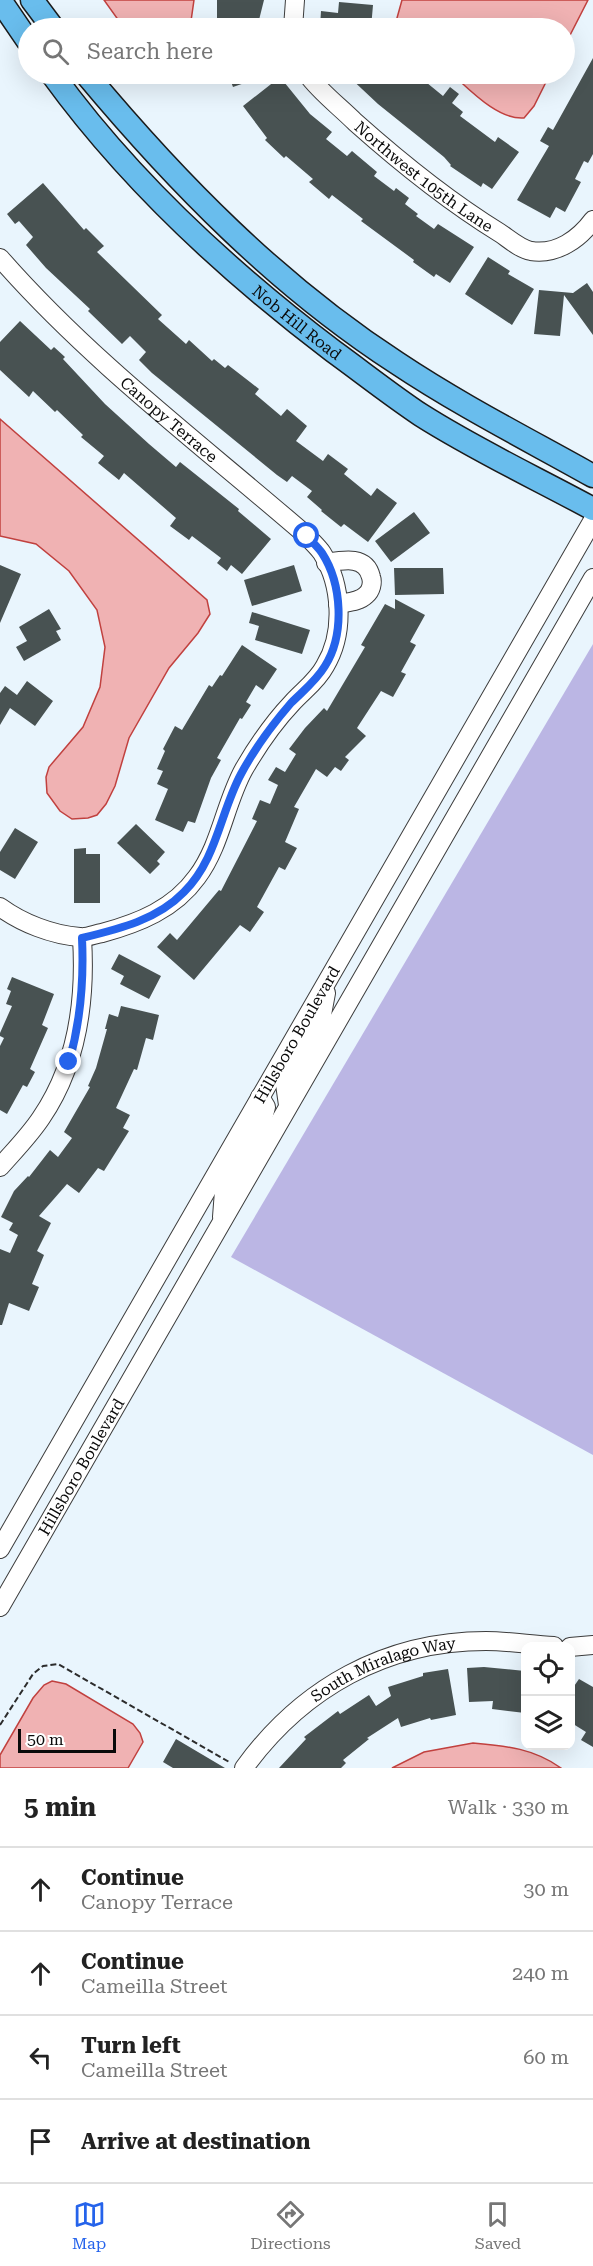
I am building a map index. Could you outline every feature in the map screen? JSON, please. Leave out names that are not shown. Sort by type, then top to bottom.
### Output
[{"type":"main road","points":[[0,0],[18,26]]},
{"type":"main road","points":[[32,0],[46,18]]},
{"type":"main road","name":"Nob Hill Road","points":[[60,84],[107,141],[185,225],[242,277],[311,334],[422,415],[593,509]]},
{"type":"main road","name":"Nob Hill Road","points":[[95,84],[131,127],[204,205],[260,258],[320,308],[395,362],[443,392],[593,476]]},
{"type":"street","points":[[294,18],[295,0]]},
{"type":"street","name":"Northwest 105th Lane","points":[[316,84],[418,177],[474,217],[531,251],[557,248],[574,242],[593,220]]},
{"type":"street","name":"Canopy Terrace","points":[[0,258],[35,298],[92,352],[307,536],[322,553],[334,582],[338,604],[338,626],[326,666],[274,723],[255,750],[240,775],[210,855],[198,877],[166,908],[141,921],[82,938]]},
{"type":"street","name":"Hillsboro Boulevard","points":[[0,1549],[593,520]]},
{"type":"street","points":[[326,563],[344,560],[358,562],[365,565],[370,573],[371,589],[367,595],[338,604]]},
{"type":"street","name":"Hillsboro Boulevard","points":[[0,1607],[593,578]]},
{"type":"street","points":[[0,907],[14,917],[32,925],[82,938],[84,968],[78,1033],[57,1091],[41,1118],[0,1167]]},
{"type":"street","points":[[288,1105],[285,1084],[321,1020],[327,982]]},
{"type":"street","points":[[222,1222],[224,1191],[261,1126],[266,1107],[260,1097]]},
{"type":"street","name":"South Miralago Way","points":[[244,1768],[280,1724],[307,1701],[339,1679],[367,1666],[407,1651],[445,1643],[487,1641],[521,1644]]},
{"type":"street","points":[[575,1647],[593,1645]]},
{"type":"path","points":[[0,1725],[33,1674],[43,1666],[58,1665],[239,1768]]},
{"type":"shaded area","points":[[104,0],[194,0],[191,18],[117,18]]},
{"type":"shaded area","points":[[402,0],[588,0],[575,25],[575,18],[397,18]]},
{"type":"shaded area","points":[[463,84],[545,84],[534,106],[524,118],[504,114]]},
{"type":"shaded area","points":[[0,419],[207,600],[210,614],[198,633],[169,668],[129,738],[115,786],[106,804],[97,815],[88,818],[72,819],[60,811],[47,793],[46,777],[49,767],[83,727],[100,687],[105,647],[97,610],[69,571],[36,544],[0,536]]},
{"type":"shaded area","points":[[593,644],[593,1455],[231,1257]]},
{"type":"shaded area","points":[[52,1681],[66,1684],[133,1724],[143,1742],[128,1768],[0,1768],[0,1755],[33,1698],[44,1685]]},
{"type":"shaded area","points":[[473,1743],[508,1747],[530,1752],[561,1768],[392,1768],[424,1752]]},
{"type":"building","points":[[217,0],[264,0],[260,18],[217,18]]},
{"type":"building","points":[[339,2],[373,5],[372,18],[321,18],[321,11],[338,13]]},
{"type":"building","points":[[593,58],[593,154],[588,163],[584,161],[575,179],[581,182],[565,212],[556,207],[550,218],[517,200],[549,146],[540,141],[548,127],[553,130]]},
{"type":"building","points":[[271,84],[286,84],[310,114],[332,132],[326,139],[347,156],[352,151],[377,172],[374,176],[394,191],[396,188],[409,198],[405,204],[418,214],[416,216],[434,229],[438,224],[474,247],[450,283],[436,274],[434,277],[413,262],[414,260],[361,221],[363,219],[332,195],[329,199],[309,182],[313,179],[286,156],[284,158],[265,140],[267,138],[243,106]]},
{"type":"building","points":[[357,84],[428,84],[443,96],[450,87],[459,94],[452,103],[463,112],[460,116],[495,142],[498,137],[519,152],[492,189],[483,183],[481,187],[450,166],[444,157]]},
{"type":"building","points":[[43,183],[84,230],[86,228],[104,246],[97,252],[162,315],[158,319],[186,344],[189,340],[212,361],[214,359],[225,368],[228,365],[259,389],[255,394],[281,416],[287,409],[307,426],[296,441],[323,461],[328,454],[348,469],[344,474],[371,496],[377,488],[397,503],[368,542],[344,524],[341,527],[321,511],[307,497],[312,491],[292,476],[287,482],[277,475],[152,373],[139,360],[146,352],[130,336],[122,344],[88,311],[90,309],[46,268],[26,245],[33,237],[19,221],[15,224],[7,214]]},
{"type":"building","points":[[488,257],[510,271],[508,274],[534,289],[512,325],[465,294]]},
{"type":"building","points":[[587,283],[593,292],[593,335],[564,295],[560,336],[534,334],[539,290],[573,293]]},
{"type":"building","points":[[20,321],[51,350],[54,347],[65,357],[63,359],[105,404],[149,444],[176,467],[180,462],[239,509],[238,511],[271,539],[242,574],[231,565],[227,571],[217,563],[221,558],[192,536],[189,540],[170,526],[176,518],[124,473],[119,480],[98,463],[104,456],[81,437],[83,435],[57,410],[55,412],[33,391],[29,397],[0,370],[0,342]]},
{"type":"building","points":[[414,512],[430,533],[391,562],[375,541]]},
{"type":"building","points":[[0,565],[21,574],[0,623]]},
{"type":"building","points":[[294,565],[302,591],[252,606],[244,580]]},
{"type":"building","points":[[394,568],[443,568],[444,594],[395,595]]},
{"type":"building","points":[[395,599],[425,615],[410,642],[416,645],[401,672],[406,674],[393,697],[381,691],[357,728],[366,736],[345,757],[349,760],[341,771],[335,767],[327,777],[316,769],[294,807],[299,809],[285,842],[297,848],[285,870],[279,867],[257,907],[264,912],[250,932],[240,925],[194,980],[157,947],[170,933],[177,940],[219,890],[221,891],[257,821],[252,819],[260,800],[270,804],[278,785],[268,780],[276,767],[285,772],[296,754],[289,749],[324,708],[327,711],[365,647],[361,645],[385,604],[395,609]]},
{"type":"building","points":[[49,609],[61,629],[56,631],[61,640],[24,661],[16,647],[27,641],[19,627]]},
{"type":"building","points":[[252,612],[310,630],[302,654],[255,640],[259,626],[249,623]]},
{"type":"building","points":[[242,645],[277,669],[263,690],[256,685],[246,702],[251,705],[242,719],[240,718],[217,758],[221,760],[211,778],[195,823],[188,821],[183,832],[155,820],[168,789],[157,784],[163,771],[157,769],[165,751],[163,749],[175,726],[182,730],[209,685],[212,687],[220,675],[222,676]]},
{"type":"building","points":[[27,681],[53,701],[35,726],[10,708],[0,725],[0,693],[5,686],[17,695]]},
{"type":"building","points":[[136,824],[165,852],[157,861],[160,864],[150,874],[117,843]]},
{"type":"building","points":[[15,828],[38,842],[15,879],[0,870],[0,852]]},
{"type":"building","points":[[86,848],[86,854],[100,854],[100,903],[74,903],[74,849]]},
{"type":"building","points":[[119,954],[161,976],[149,999],[120,984],[124,976],[111,969]]},
{"type":"building","points":[[12,977],[54,994],[42,1025],[48,1028],[30,1069],[35,1072],[27,1087],[23,1085],[7,1114],[0,1110],[0,1046],[4,1038],[0,1036],[0,1033],[12,1006],[6,1004],[11,991],[7,989]]},
{"type":"building","points":[[121,1006],[159,1015],[153,1040],[146,1038],[137,1070],[134,1069],[116,1108],[130,1115],[123,1128],[129,1131],[104,1171],[98,1168],[79,1193],[67,1184],[39,1216],[51,1223],[37,1251],[44,1255],[32,1284],[39,1287],[29,1311],[9,1303],[2,1325],[0,1325],[0,1249],[10,1253],[18,1235],[9,1230],[13,1223],[1,1217],[14,1191],[29,1177],[50,1150],[58,1157],[72,1138],[64,1132],[90,1087],[88,1086],[96,1068],[109,1014],[118,1017]]},
{"type":"building","points":[[484,1667],[521,1671],[521,1713],[492,1709],[493,1701],[469,1702],[467,1668]]},
{"type":"building","points":[[448,1669],[456,1715],[431,1720],[430,1718],[401,1727],[398,1718],[367,1738],[369,1739],[343,1760],[346,1763],[341,1768],[279,1768],[306,1739],[304,1737],[338,1711],[340,1714],[369,1695],[376,1706],[391,1696],[388,1687],[423,1676],[423,1673]]},
{"type":"building","points":[[579,1679],[593,1687],[593,1747],[581,1740],[586,1732],[575,1725],[575,1685]]},
{"type":"building","points":[[176,1739],[225,1768],[173,1768],[163,1762]]},
{"type":"route","points":[[69,1062],[78,1033],[82,1006],[84,968],[82,938],[141,921],[166,908],[184,893],[198,877],[210,855],[240,775],[255,750],[274,723],[326,666],[338,626],[338,604],[334,582],[322,553],[307,536]]}]
